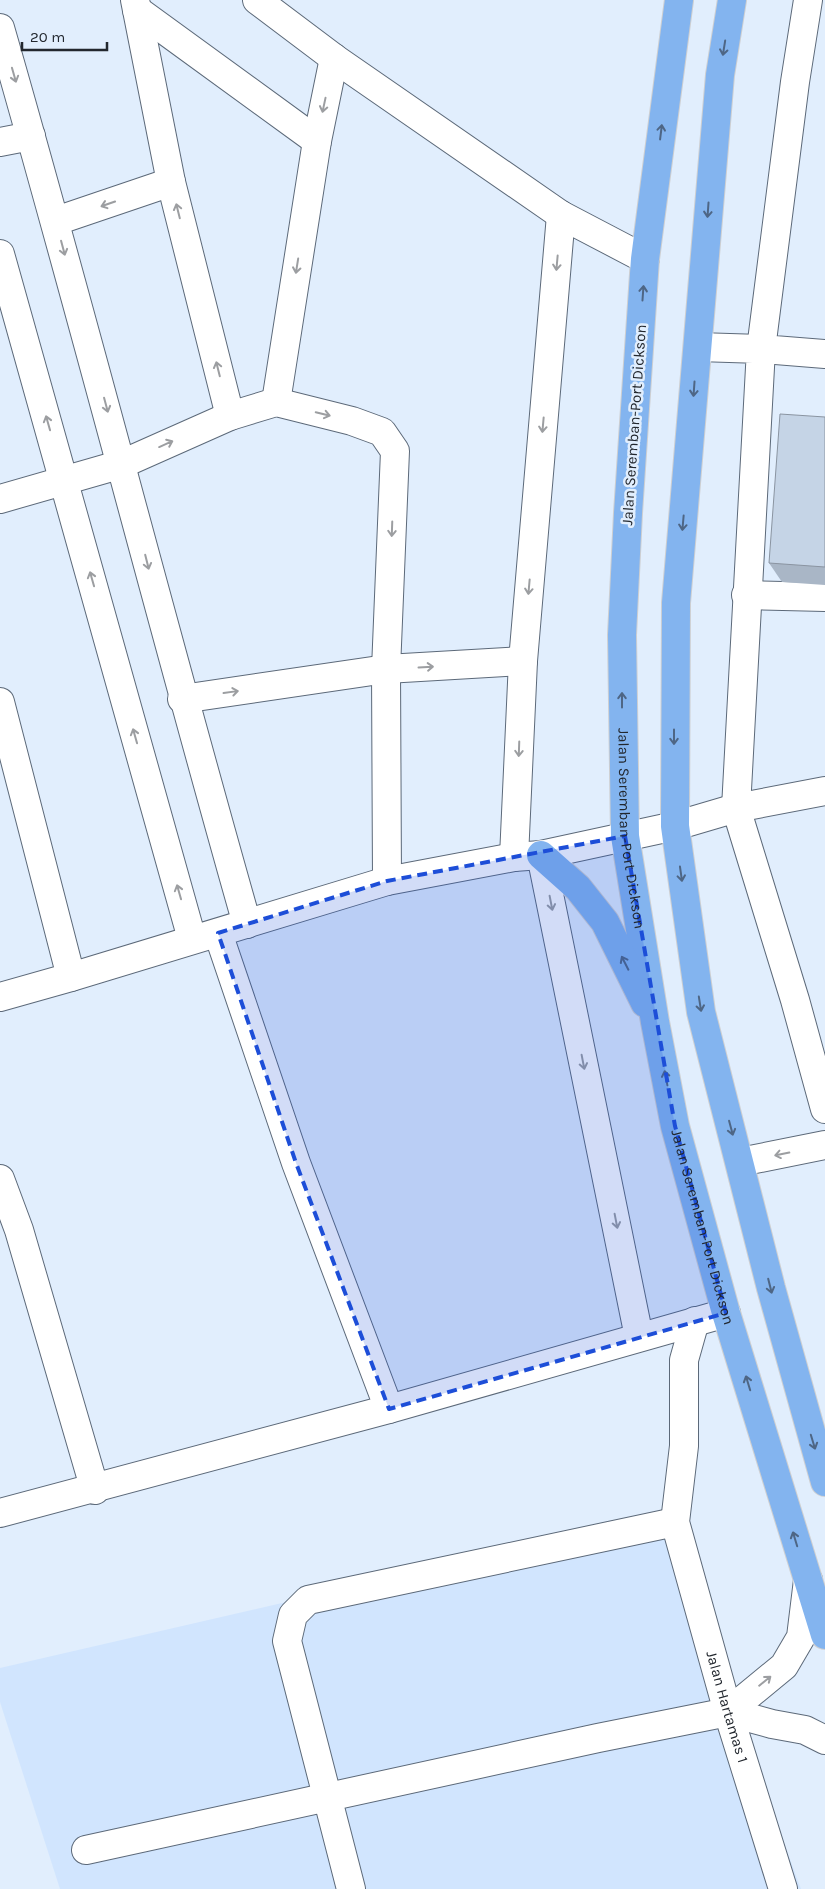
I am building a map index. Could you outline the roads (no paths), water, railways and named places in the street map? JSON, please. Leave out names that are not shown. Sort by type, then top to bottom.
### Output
[{"type":"highway","name":"Jalan Seremban-Port Dickson","points":[[679,0],[645,259],[622,635],[625,836],[655,1022],[675,1126],[726,1313],[825,1635]]},
{"type":"highway","points":[[732,0],[720,75],[676,603],[675,826],[701,1012],[799,1395],[825,1482]]},
{"type":"highway","points":[[541,855],[578,888],[605,922],[655,1022]]},
{"type":"street","points":[[257,0],[334,58],[561,215],[645,259]]},
{"type":"street","points":[[808,0],[795,82],[761,349],[746,595],[736,808],[795,1000],[825,1109]]},
{"type":"street","points":[[136,5],[317,141]]},
{"type":"street","points":[[136,5],[171,182],[230,416]]},
{"type":"street","points":[[0,28],[56,221],[122,464],[182,699],[247,924]]},
{"type":"street","points":[[276,402],[317,141],[334,58]]},
{"type":"street","points":[[0,142],[31,136]]},
{"type":"street","points":[[56,221],[171,182]]},
{"type":"street","points":[[514,857],[522,661],[561,215]]},
{"type":"street","points":[[0,254],[192,939]]},
{"type":"street","points":[[698,346],[825,354]]},
{"type":"street","points":[[0,499],[122,464],[230,416],[276,402],[352,421],[382,432],[395,451],[386,669],[387,881]]},
{"type":"street","points":[[746,595],[825,597]]},
{"type":"street","points":[[182,699],[386,669],[522,661]]},
{"type":"street","points":[[0,702],[71,977]]},
{"type":"street","points":[[0,997],[387,881],[514,857],[541,855],[675,826],[736,808],[825,791]]},
{"type":"street","points":[[541,855],[639,1337]]},
{"type":"street","points":[[218,933],[296,1164],[389,1409]]},
{"type":"street","points":[[740,1162],[825,1145]]},
{"type":"street","points":[[0,1180],[9,1234],[95,1490]]},
{"type":"street","points":[[0,1514],[95,1490],[389,1409],[726,1313]]},
{"type":"street","points":[[351,1889],[286,1641],[293,1615],[308,1600],[676,1522],[684,1446],[684,1360],[695,1321]]},
{"type":"street","name":"Jalan Hartamas 1","points":[[676,1522],[728,1712],[782,1889]]},
{"type":"street","points":[[86,1850],[728,1712],[784,1666],[801,1637],[808,1580]]},
{"type":"street","points":[[728,1712],[772,1724],[805,1730],[825,1740]]}]
